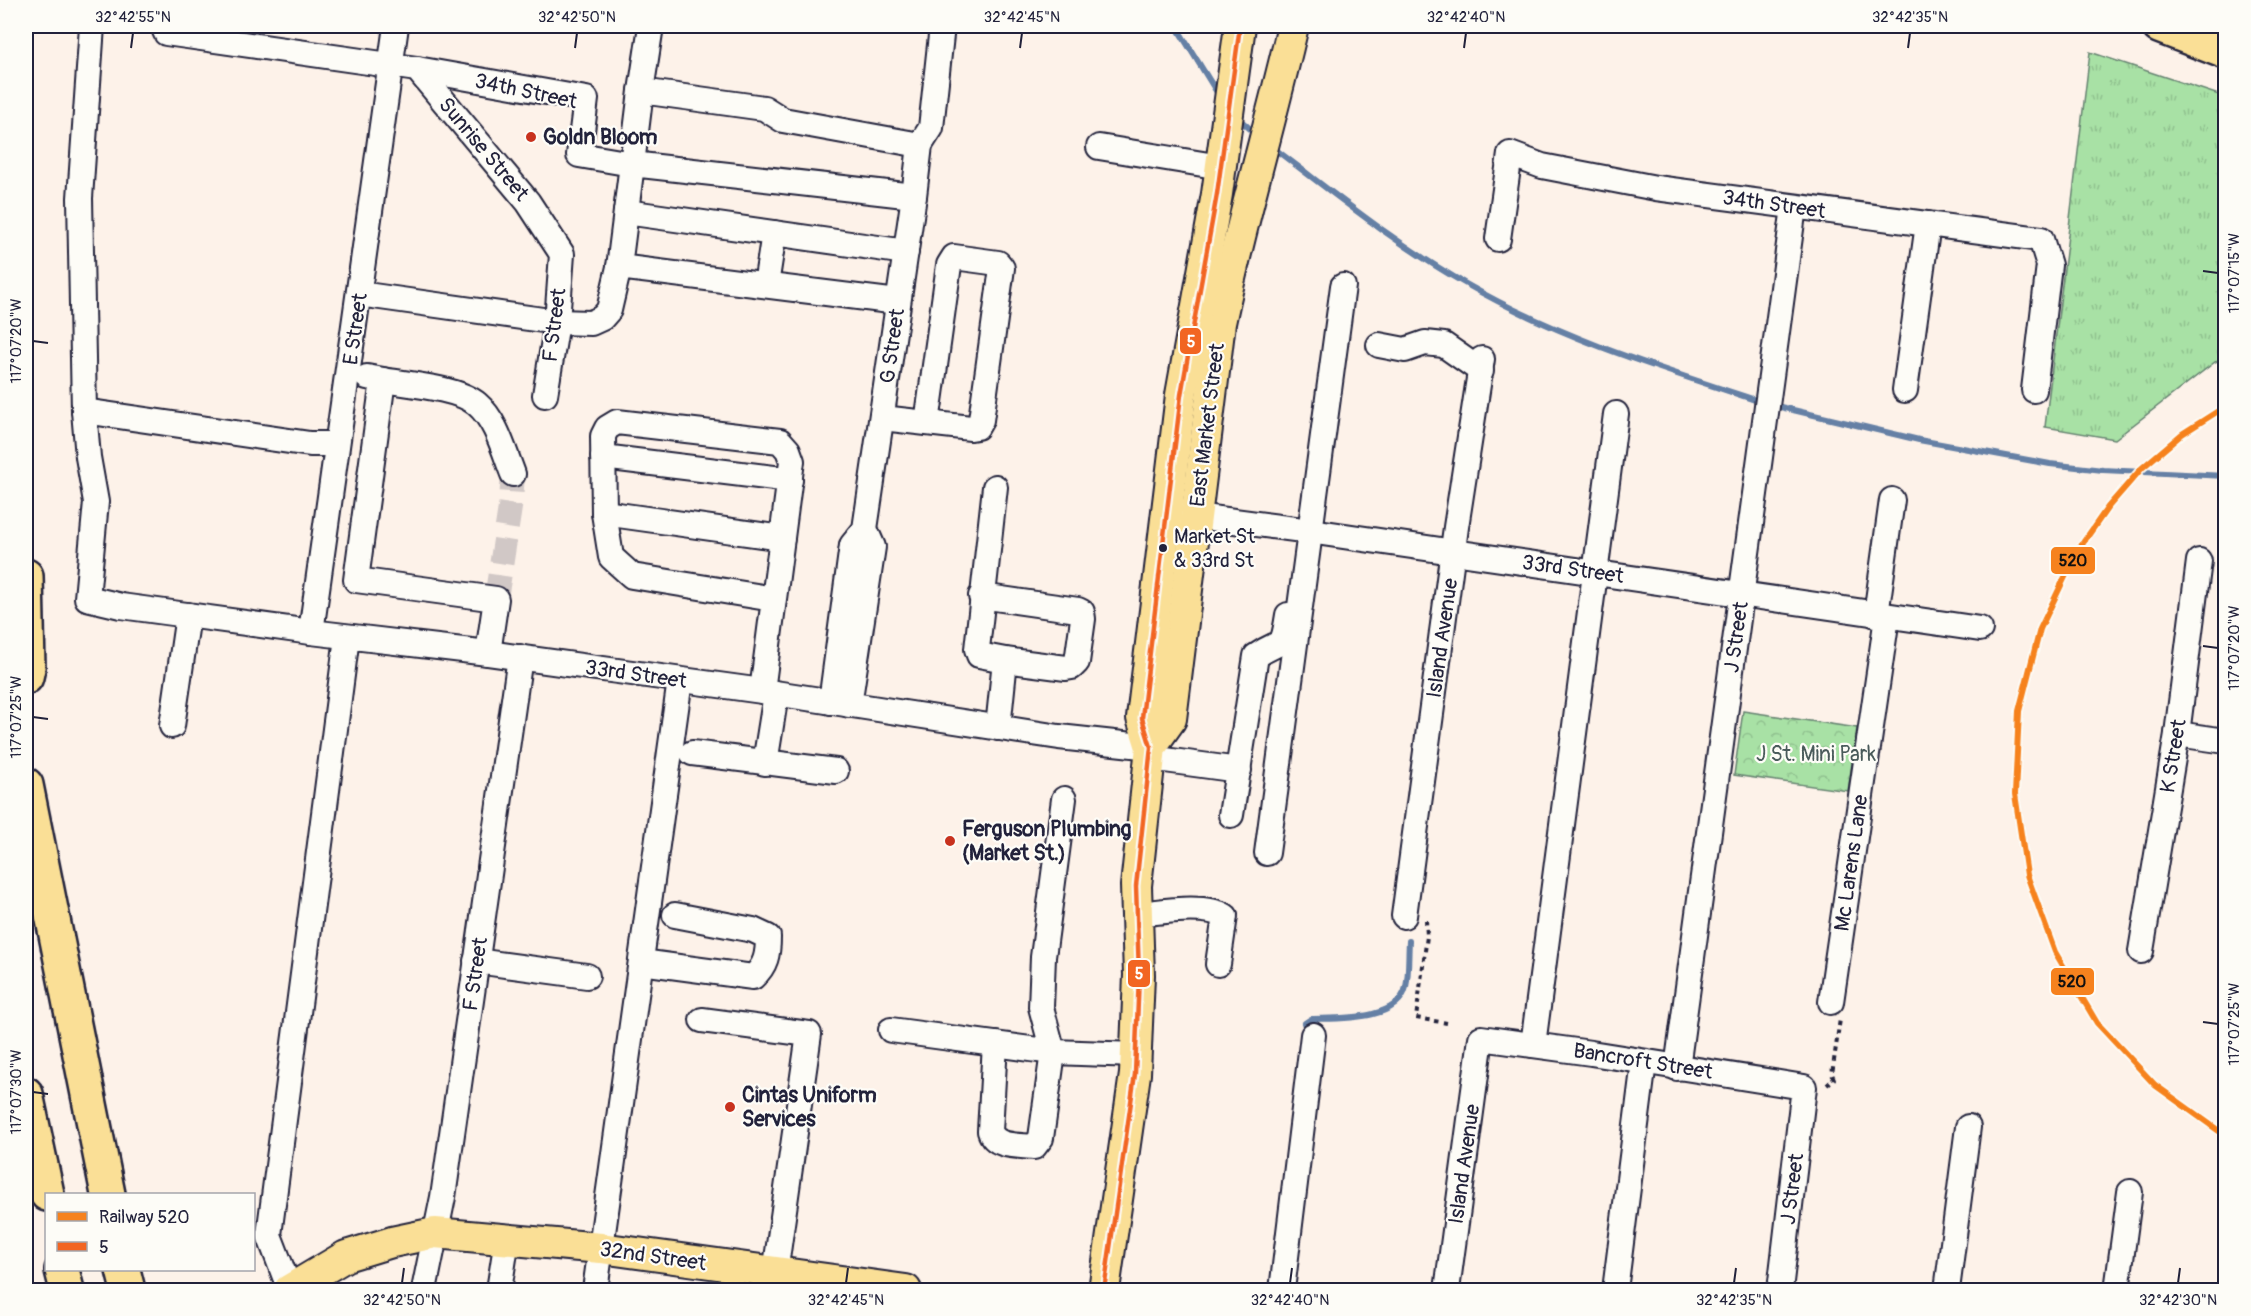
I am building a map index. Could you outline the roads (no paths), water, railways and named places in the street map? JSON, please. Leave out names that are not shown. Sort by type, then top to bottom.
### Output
[{"type":"highway","points":[[2159,26],[2226,52]]},
{"type":"highway","points":[[26,576],[28,668],[26,677]]},
{"type":"highway","points":[[26,785],[108,1193]]},
{"type":"highway","points":[[26,1094],[47,1193]]},
{"type":"highway","points":[[62,1271],[67,1290]]},
{"type":"highway","points":[[123,1271],[128,1290]]},
{"type":"main road","name":"East Market Street","points":[[1104,1290],[1136,1055],[1139,975],[1136,886],[1151,752],[1171,719],[1181,514],[1181,395],[1222,152],[1240,26]]},
{"type":"main road","name":"East Market Street","points":[[1181,514],[1231,271],[1273,114],[1293,26]]},
{"type":"main road","name":"32nd Street","points":[[289,1290],[346,1256],[392,1242],[435,1233],[601,1248],[766,1278],[906,1290]]},
{"type":"street","points":[[92,26],[80,198],[84,411],[310,444],[336,444]]},
{"type":"street","name":"E Street","points":[[311,632],[396,26]]},
{"type":"street","points":[[359,294],[557,322],[591,323],[602,318],[609,310],[619,267],[651,26]]},
{"type":"street","name":"G Street","points":[[840,704],[873,548],[865,529],[919,154],[931,128],[942,26]]},
{"type":"street","points":[[164,29],[417,69]]},
{"type":"street","name":"34th Street","points":[[417,69],[586,99],[579,155],[632,164]]},
{"type":"street","name":"Sunrise Street","points":[[417,69],[528,202],[562,254]]},
{"type":"street","points":[[641,91],[764,108],[783,120],[919,154]]},
{"type":"street","points":[[1099,147],[1222,152]]},
{"type":"street","name":"34th Street","points":[[1498,239],[1510,154],[1542,166],[1656,188],[2041,238],[2049,265],[2034,390]]},
{"type":"street","points":[[632,164],[914,196]]},
{"type":"street","name":"J Street","points":[[1677,1068],[1794,207]]},
{"type":"street","points":[[626,212],[906,252]]},
{"type":"street","points":[[1905,390],[1928,224]]},
{"type":"street","points":[[766,285],[774,233]]},
{"type":"street","name":"F Street","points":[[544,395],[557,322],[562,254]]},
{"type":"street","points":[[882,418],[971,428],[977,427],[981,420],[1002,268],[998,263],[954,257],[949,265],[927,423]]},
{"type":"street","points":[[619,267],[898,302]]},
{"type":"street","points":[[1267,853],[1305,530],[1343,286]]},
{"type":"street","name":"Island Avenue","points":[[1379,345],[1405,350],[1425,343],[1444,345],[1482,365],[1454,552],[1415,918]]},
{"type":"street","points":[[488,653],[496,599],[356,580],[375,378],[440,389],[476,402],[493,427],[513,474]]},
{"type":"street","name":"33rd Street","points":[[84,411],[88,457],[96,502],[87,598],[121,606],[347,637],[520,657],[769,692],[1151,752],[1239,770]]},
{"type":"street","points":[[1533,1045],[1617,414]]},
{"type":"street","points":[[765,763],[774,599],[792,461],[788,450],[780,441],[617,423],[607,428],[603,436],[604,513],[611,557],[632,576],[774,599]]},
{"type":"street","points":[[603,457],[790,480]]},
{"type":"street","points":[[981,596],[1082,612],[1077,662],[1072,667],[1066,668],[979,655],[977,649],[981,596],[996,487]]},
{"type":"street","name":"Mc Larens Lane","points":[[1836,1006],[1882,616],[1892,500]]},
{"type":"street","points":[[604,513],[782,538]]},
{"type":"street","name":"33rd Street","points":[[1181,514],[1305,530],[1980,629]]},
{"type":"street","points":[[1231,815],[1256,656],[1281,644],[1284,638],[1305,530]]},
{"type":"street","name":"K Street","points":[[2141,951],[2176,734],[2199,561]]},
{"type":"street","points":[[172,726],[188,615]]},
{"type":"street","points":[[289,1290],[269,1235],[347,637]]},
{"type":"street","name":"F Street","points":[[424,1290],[443,1197],[520,657]]},
{"type":"street","points":[[998,728],[1005,660]]},
{"type":"street","points":[[595,1290],[680,680]]},
{"type":"street","points":[[2176,734],[2226,741]]},
{"type":"street","points":[[692,753],[836,771]]},
{"type":"street","points":[[995,1044],[990,1131],[992,1138],[999,1143],[1034,1147],[1041,1138],[1053,1052],[1041,1007],[1043,957],[1064,799]]},
{"type":"street","points":[[1137,914],[1198,910],[1218,912],[1225,916],[1218,964]]},
{"type":"street","points":[[641,962],[753,978],[763,969],[768,953],[768,937],[753,930],[675,915]]},
{"type":"street","points":[[476,961],[587,976]]},
{"type":"street","points":[[702,1020],[809,1034],[766,1278]]},
{"type":"street","points":[[891,1030],[1053,1052],[1136,1055]]},
{"type":"street","points":[[1282,1290],[1313,1035]]},
{"type":"street","name":"Island Avenue","points":[[1447,1290],[1481,1038]]},
{"type":"street","name":"Bancroft Street","points":[[1481,1038],[1677,1068],[1815,1086]]},
{"type":"street","points":[[1615,1290],[1644,1062]]},
{"type":"street","name":"J Street","points":[[1780,1290],[1815,1086]]},
{"type":"street","points":[[1947,1290],[1968,1126]]},
{"type":"street","points":[[2116,1290],[2130,1192]]},
{"type":"street","points":[[499,1290],[507,1239]]},
{"type":"waterway","points":[[1176,26],[1221,99]]},
{"type":"waterway","points":[[1238,118],[1257,135]]},
{"type":"waterway","points":[[1272,147],[1415,253],[1501,303],[1573,336],[1762,402]]},
{"type":"waterway","points":[[1772,405],[1919,440],[2050,464],[2103,470],[2226,476]]},
{"type":"waterway","points":[[1305,1023],[1311,1019],[1365,1016],[1391,1007],[1401,998],[1406,987],[1409,941]]},
{"type":"tunnel","points":[[496,599],[513,474]]},
{"type":"rail line","name":"520","points":[[2226,406],[2182,434],[2142,468],[2108,507],[2078,550],[2040,629],[2019,711],[2015,794],[2027,875],[2055,952],[2097,1023],[2155,1085],[2226,1136]]},
{"type":"place","name":"Goldn Bloom","points":[[531,137]]},
{"type":"place","name":"Market St & 33rd St","points":[[1163,548]]},
{"type":"place","name":"Ferguson Plumbing (Market St.)","points":[[950,841]]},
{"type":"place","name":"Cintas Uniform Services","points":[[730,1107]]},
{"type":"park label","name":"J St. Mini Park","points":[[1816,754]]}]
